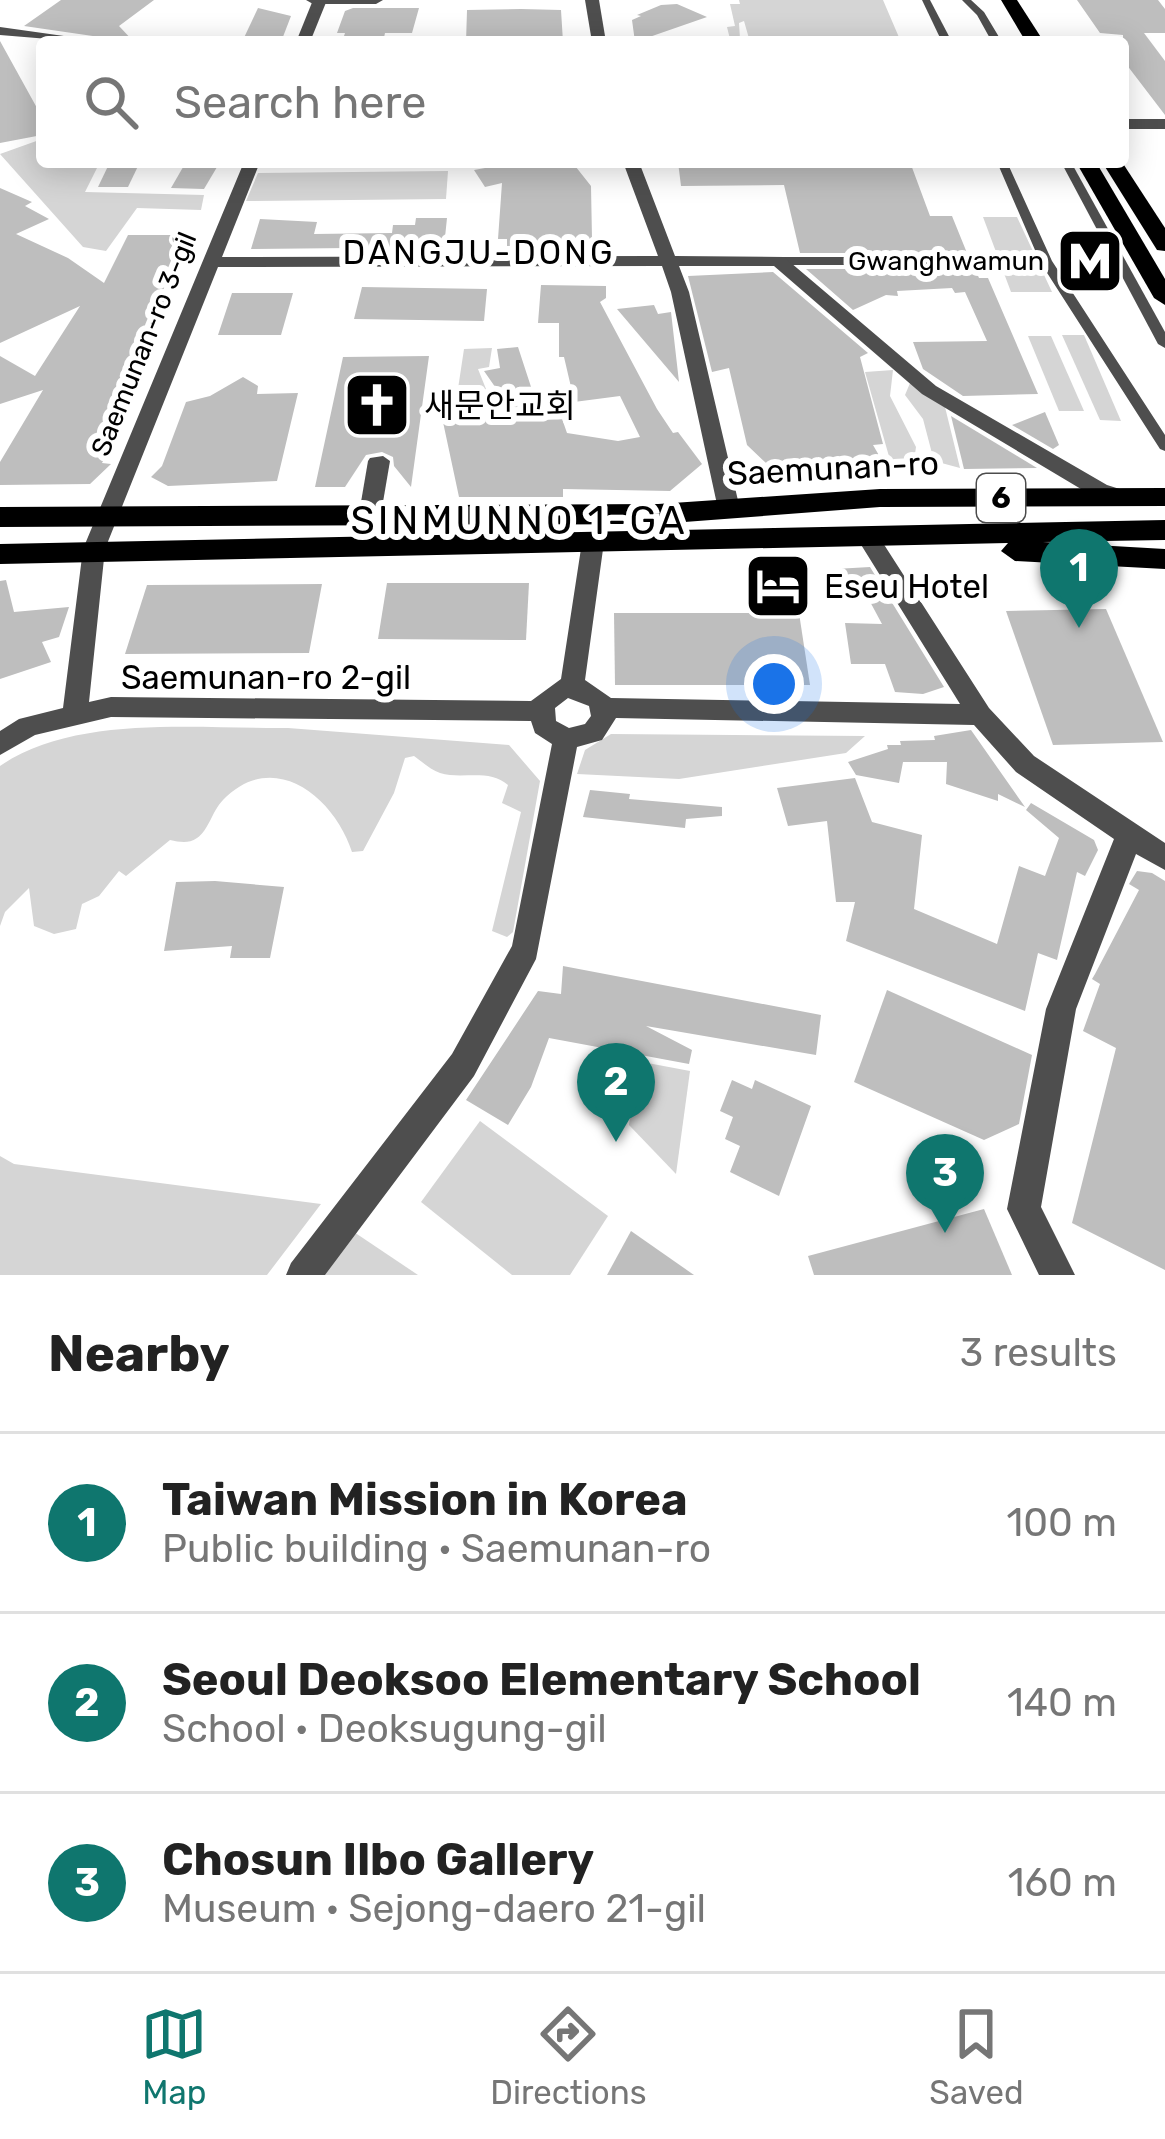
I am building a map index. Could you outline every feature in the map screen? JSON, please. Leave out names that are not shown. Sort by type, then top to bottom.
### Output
[{"type":"main road","points":[[991,0],[1012,36]]},
{"type":"main road","points":[[1009,0],[1032,36]]},
{"type":"main road","points":[[1089,168],[1165,298]]},
{"type":"main road","points":[[1116,168],[1165,245]]},
{"type":"main road","name":"Saemunan-ro","points":[[0,517],[637,514],[880,498],[1165,497]]},
{"type":"main road","name":"Saemunan-ro","points":[[0,554],[1165,530]]},
{"type":"main road","points":[[866,535],[975,549],[1165,559]]},
{"type":"street","points":[[305,36],[318,0],[376,0]]},
{"type":"street","points":[[592,0],[598,36]]},
{"type":"street","points":[[926,0],[943,36]]},
{"type":"street","points":[[966,0],[994,36]]},
{"type":"street","points":[[0,31],[36,36]]},
{"type":"street","points":[[1129,124],[1165,124]]},
{"type":"street","name":"Saemunan-ro 3-gil","points":[[94,549],[249,168]]},
{"type":"street","points":[[633,168],[670,261],[729,509]]},
{"type":"street","points":[[1005,168],[1046,262],[1165,446]]},
{"type":"street","points":[[1069,168],[1165,344]]},
{"type":"street","points":[[778,261],[929,390],[1099,490],[1122,497]]},
{"type":"street","points":[[210,262],[1046,262]]},
{"type":"street","points":[[866,535],[980,715],[1025,764],[1165,858]]},
{"type":"street","points":[[572,687],[592,542]]},
{"type":"street","points":[[76,713],[94,549]]},
{"type":"street","points":[[572,687],[593,693],[604,708],[601,726],[593,733],[566,739],[544,726],[539,711],[554,692],[572,687]]},
{"type":"street","name":"Saemunan-ro 2-gil","points":[[0,744],[28,726],[111,707],[539,711]]},
{"type":"street","points":[[604,708],[980,715]]},
{"type":"street","points":[[303,1275],[464,1065],[526,949],[566,739]]},
{"type":"street","points":[[1129,836],[1165,836]]},
{"type":"street","points":[[1058,1275],[1024,1209],[1061,1010],[1129,836]]},
{"type":"shaded area","points":[[739,0],[883,0],[898,36],[748,36],[744,21],[739,23],[740,36],[729,36],[727,27],[735,26],[730,4],[740,4]]},
{"type":"shaded area","points":[[36,141],[36,168],[97,168],[85,192],[204,195],[201,210],[137,208],[106,251],[83,247],[0,154]]},
{"type":"shaded area","points":[[448,171],[446,199],[246,201],[258,173]]},
{"type":"shaded area","points":[[983,217],[1017,217],[1052,292],[1011,292]]},
{"type":"shaded area","points":[[1062,335],[1084,335],[1121,421],[1100,420]]},
{"type":"shaded area","points":[[1028,336],[1051,336],[1084,411],[1059,411]]},
{"type":"shaded area","points":[[492,348],[489,367],[478,369],[486,389],[481,410],[439,417],[440,408],[456,402],[464,349]]},
{"type":"shaded area","points":[[893,370],[890,396],[916,447],[914,461],[892,467],[865,372]]},
{"type":"shaded area","points":[[913,376],[945,407],[960,468],[934,461],[923,419],[905,395]]},
{"type":"shaded area","points":[[288,728],[509,745],[540,781],[513,932],[507,937],[492,931],[521,812],[502,803],[508,785],[492,777],[440,773],[414,756],[405,758],[394,793],[363,851],[352,852],[344,832],[317,798],[282,779],[262,778],[242,785],[223,800],[197,838],[170,840],[126,876],[119,871],[99,896],[82,904],[76,929],[54,934],[34,926],[29,888],[5,912],[0,926],[0,766],[30,749],[100,731]]},
{"type":"shaded area","points":[[611,734],[865,736],[846,753],[679,779],[577,774],[585,750]]},
{"type":"shaded area","points":[[637,1061],[690,1071],[676,1174],[629,1125]]},
{"type":"shaded area","points":[[480,1121],[608,1216],[570,1275],[512,1275],[421,1202]]},
{"type":"shaded area","points":[[0,1156],[14,1164],[321,1204],[267,1275],[0,1275]]},
{"type":"shaded area","points":[[342,1224],[418,1275],[303,1275]]},
{"type":"building","points":[[61,0],[154,0],[119,26],[128,36],[24,26]]},
{"type":"building","points":[[1077,0],[1158,0],[1165,9],[1165,33],[1144,33],[1165,61],[1165,115],[1129,68],[1129,36],[1100,33]]},
{"type":"building","points":[[677,4],[707,17],[652,36],[634,36],[632,20],[661,5]]},
{"type":"building","points":[[258,8],[291,16],[283,36],[245,36]]},
{"type":"building","points":[[419,8],[412,33],[384,36],[337,33],[345,11]]},
{"type":"building","points":[[467,10],[561,10],[563,36],[466,36]]},
{"type":"building","points":[[0,41],[36,106],[36,136],[0,143]]},
{"type":"building","points":[[107,168],[137,168],[128,187],[98,187]]},
{"type":"building","points":[[183,168],[216,168],[204,189],[171,188]]},
{"type":"building","points":[[577,168],[591,186],[592,239],[581,239],[581,246],[507,246],[507,239],[498,239],[502,183],[485,187],[474,170]]},
{"type":"building","points":[[679,168],[912,168],[930,216],[952,216],[967,253],[800,253],[784,185],[681,186]]},
{"type":"building","points":[[0,188],[32,202],[25,206],[49,219],[16,234],[68,258],[104,283],[128,235],[187,235],[161,295],[168,295],[123,391],[137,392],[102,463],[111,464],[90,484],[0,485],[0,462],[43,390],[0,404],[0,356],[35,376],[80,306],[0,343]]},
{"type":"building","points":[[416,218],[447,218],[444,247],[251,249],[260,219],[317,222],[314,234],[392,233],[393,225],[415,225]]},
{"type":"building","points":[[806,269],[975,269],[979,278],[988,278],[1038,394],[963,396],[923,369],[913,342],[987,341],[965,292],[955,293],[952,288],[897,291],[898,296],[886,295],[853,310]]},
{"type":"building","points":[[773,272],[868,353],[860,357],[883,444],[873,445],[884,464],[767,464],[747,445],[729,368],[712,372],[688,276]]},
{"type":"building","points":[[541,285],[606,286],[606,298],[600,302],[657,409],[702,464],[670,491],[563,489],[563,497],[459,497],[443,422],[490,415],[490,406],[507,404],[484,371],[500,368],[497,349],[518,347],[533,393],[552,390],[567,433],[618,441],[640,437],[620,396],[574,402],[567,388],[571,387],[564,357],[559,357],[559,323],[538,323]]},
{"type":"building","points":[[362,287],[487,289],[484,321],[354,319]]},
{"type":"building","points":[[232,293],[293,293],[281,335],[218,335]]},
{"type":"building","points":[[654,305],[658,314],[671,312],[679,382],[617,309]]},
{"type":"building","name":"새문안교회","points":[[429,356],[411,487],[394,466],[393,457],[382,452],[366,455],[345,487],[315,487],[343,357]]},
{"type":"building","points":[[243,377],[258,386],[257,394],[298,393],[277,481],[168,486],[151,477],[162,466],[186,402],[210,396]]},
{"type":"building","points":[[1045,412],[1059,445],[1053,449],[1012,425]]},
{"type":"building","points":[[951,416],[1037,468],[964,469]]},
{"type":"building","points":[[870,567],[944,687],[923,694],[895,692],[885,664],[851,664],[845,623],[882,624],[860,583],[844,586],[835,569]]},
{"type":"building","points":[[6,580],[14,612],[69,607],[59,637],[42,642],[51,662],[0,679],[0,581]]},
{"type":"building","points":[[387,583],[529,583],[526,640],[378,639]]},
{"type":"building","points":[[322,584],[309,653],[125,654],[147,585]]},
{"type":"building","points":[[1106,609],[1163,742],[1053,745],[1006,611]]},
{"type":"building","points":[[614,613],[799,613],[810,685],[615,685]]},
{"type":"building","points":[[971,730],[1025,807],[998,794],[998,801],[946,784],[947,762],[903,762],[899,783],[856,775],[848,762],[888,749],[887,745],[901,745],[900,741],[935,740],[934,736]]},
{"type":"building","points":[[855,778],[872,822],[922,835],[914,909],[997,944],[1019,866],[1045,876],[1059,838],[1026,810],[1031,803],[1094,840],[1098,850],[1085,876],[1077,872],[1057,960],[1038,953],[1025,1011],[846,941],[855,902],[836,902],[827,821],[788,826],[777,788]]},
{"type":"building","points":[[590,790],[630,794],[629,799],[722,807],[722,816],[686,819],[685,828],[583,817]]},
{"type":"building","points":[[1137,871],[1165,881],[1165,1270],[1072,1223],[1116,1048],[1083,1031],[1100,984],[1092,979],[1139,890],[1129,884]]},
{"type":"building","points":[[176,882],[284,887],[270,958],[230,958],[232,946],[164,951]]},
{"type":"building","points":[[563,966],[821,1015],[816,1055],[646,1026],[692,1050],[689,1064],[549,1038],[531,1087],[508,1125],[466,1100],[538,991],[561,994]]},
{"type":"building","points":[[887,990],[1032,1055],[1019,1124],[984,1140],[854,1082]]},
{"type":"building","points":[[732,1080],[752,1089],[755,1080],[811,1106],[779,1196],[730,1172],[740,1146],[725,1139],[733,1117],[720,1111]]},
{"type":"building","points":[[984,1209],[1012,1275],[814,1275],[808,1256]]},
{"type":"building","points":[[631,1231],[694,1275],[607,1275]]},
{"type":"place","name":"Gwanghwamun","points":[[1090,261]]},
{"type":"place","name":"새문안교회","points":[[377,405]]},
{"type":"place","name":"Eseu Hotel","points":[[778,586]]},
{"type":"place","name":"Taiwan Mission in Korea","points":[[1079,628]]},
{"type":"place","name":"Seoul Deoksoo Elementary School","points":[[616,1142]]},
{"type":"place","name":"Chosun Ilbo Gallery","points":[[945,1233]]},
{"type":"district","name":"DANGJU-DONG","points":[[479,252]]},
{"type":"district","name":"SINMUNNO 1-GA","points":[[519,521]]}]
